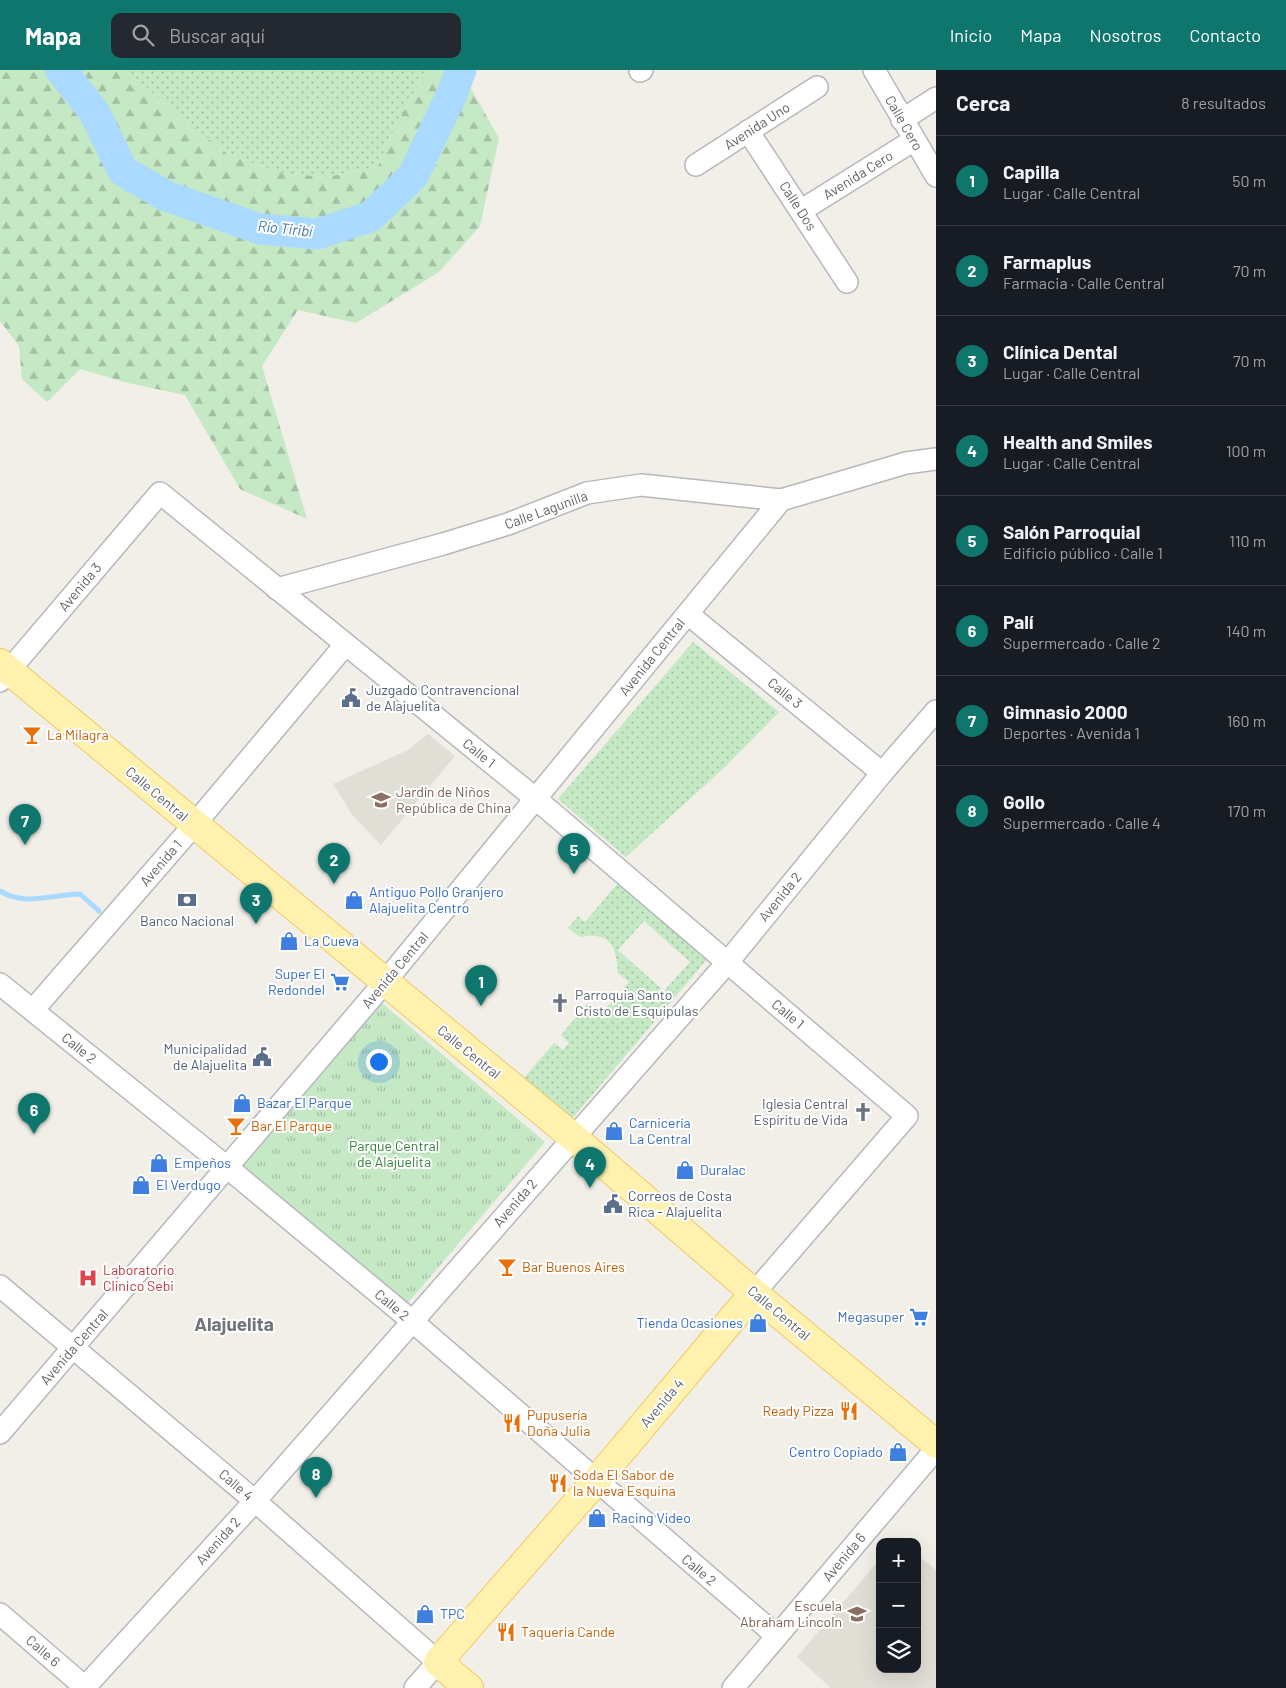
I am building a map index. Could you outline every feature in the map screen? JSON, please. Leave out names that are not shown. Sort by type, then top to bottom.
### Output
[{"type":"main road","name":"Calle Central","points":[[3,671],[194,825],[573,1137],[754,1293],[936,1444]]},
{"type":"main road","name":"Avenida 4","points":[[438,1662],[596,1481],[754,1293]]},
{"type":"main road","name":"Calle 4","points":[[438,1662],[470,1688]]},
{"type":"street","name":"Calle Cero","points":[[874,70],[936,176]]},
{"type":"street","name":"Avenida Uno","points":[[696,165],[817,87]]},
{"type":"street","points":[[902,120],[936,98]]},
{"type":"street","name":"Calle Dos","points":[[748,131],[802,210],[847,282]]},
{"type":"street","name":"Avenida Cero","points":[[802,210],[914,140]]},
{"type":"street","name":"Calle Lagunilla","points":[[277,589],[444,544],[508,524],[587,493],[641,485],[781,500],[906,463],[936,459]]},
{"type":"street","name":"Calle 1","points":[[160,493],[536,799],[907,1116]]},
{"type":"street","name":"Avenida 3","points":[[3,671],[160,493]]},
{"type":"street","name":"Avenida Central","points":[[0,1433],[384,983],[781,500]]},
{"type":"street","name":"Calle 3","points":[[688,614],[882,773]]},
{"type":"street","name":"Avenida 1","points":[[32,1010],[194,825],[345,645]]},
{"type":"street","name":"Avenida 2","points":[[86,1687],[254,1501],[727,963],[882,773],[936,711]]},
{"type":"street","name":"Calle 2","points":[[0,984],[228,1168],[412,1321],[777,1636]]},
{"type":"street","name":"Avenida 4","points":[[754,1293],[907,1116]]},
{"type":"street","name":"Calle 4","points":[[0,1286],[74,1346],[438,1662]]},
{"type":"street","name":"Avenida 6","points":[[733,1688],[936,1449]]},
{"type":"street","name":"Calle 6","points":[[0,1614],[86,1687]]},
{"type":"street","name":"Avenida 4","points":[[415,1688],[438,1662]]},
{"type":"shaded area","name":"Jardín de Niños República de China","points":[[428,734],[455,756],[381,845],[353,816],[333,784],[408,750]]},
{"type":"shaded area","name":"Escuela Abraham Lincoln","points":[[921,1558],[936,1570],[936,1688],[831,1688],[797,1657],[876,1564],[876,1673],[921,1673]]},
{"type":"green space","points":[[0,70],[124,70],[226,153],[279,173],[328,177],[378,166],[397,123],[427,70],[470,70],[466,80],[499,138],[480,226],[439,272],[356,323],[298,310],[262,366],[307,519],[240,489],[185,395],[128,383],[80,369],[47,402],[22,379],[19,346],[0,321]]},
{"type":"green space","points":[[124,70],[427,70],[397,123],[378,166],[328,177],[279,173],[226,153]]},
{"type":"green space","points":[[693,642],[779,712],[726,766],[626,857],[558,799]]},
{"type":"green space","points":[[619,882],[709,957],[571,1120],[523,1079],[554,1043],[563,1050],[569,1043],[561,1035],[587,1004],[600,1015],[629,982],[618,973],[616,955],[610,943],[599,936],[580,937],[568,928],[578,916],[585,922]],"holes":[[[644,921],[690,962],[664,991],[618,950]]]},
{"type":"green space","name":"Parque Central de Alajuelita","points":[[382,1003],[545,1142],[407,1304],[243,1166]]},
{"type":"waterway","name":"Río Tiribí","points":[[61,70],[94,112],[123,171],[166,196],[260,229],[317,234],[370,217],[413,176],[451,96],[461,70]]},
{"type":"waterway","points":[[0,891],[10,896],[29,899],[80,894],[99,911]]},
{"type":"place","name":"Juzgado Contravencional de Alajuelita","points":[[351,698]]},
{"type":"place","name":"La Milagra","points":[[32,735]]},
{"type":"place","name":"Jardín de Niños República de China","points":[[381,800]]},
{"type":"place","name":"Gimnasio 2000","points":[[25,845]]},
{"type":"place","name":"Salón Parroquial","points":[[574,874]]},
{"type":"place","name":"Farmaplus","points":[[334,884]]},
{"type":"place","name":"Banco Nacional","points":[[187,900]]},
{"type":"place","name":"Antiguo Pollo Granjero Alajuelita Centro","points":[[354,900]]},
{"type":"place","name":"Clínica Dental","points":[[256,924]]},
{"type":"place","name":"La Cueva","points":[[289,941]]},
{"type":"place","name":"Super El Redondel","points":[[340,982]]},
{"type":"place","name":"Parroquia Santo Cristo de Esquipulas","points":[[560,1003]]},
{"type":"place","name":"Capilla","points":[[481,1006]]},
{"type":"place","name":"Municipalidad de Alajuelita","points":[[262,1057]]},
{"type":"place","name":"Bazar El Parque","points":[[242,1103]]},
{"type":"place","name":"Iglesia Central Espíritu de Vida","points":[[863,1112]]},
{"type":"place","name":"Bar El Parque","points":[[236,1126]]},
{"type":"place","name":"Carnicería La Central","points":[[614,1131]]},
{"type":"place","name":"Palí","points":[[34,1134]]},
{"type":"place","name":"Empeños","points":[[159,1163]]},
{"type":"place","name":"Duralac","points":[[685,1170]]},
{"type":"place","name":"El Verdugo","points":[[141,1185]]},
{"type":"place","name":"Health and Smiles","points":[[590,1188]]},
{"type":"place","name":"Correos de Costa Rica - Alajuelita","points":[[613,1204]]},
{"type":"place","name":"Bar Buenos Aires","points":[[507,1267]]},
{"type":"place","name":"Laboratorio Clinico Sebi","points":[[88,1278]]},
{"type":"place","name":"Megasuper","points":[[919,1317]]},
{"type":"place","name":"Tienda Ocasiones","points":[[758,1323]]},
{"type":"place","name":"Ready Pizza","points":[[849,1411]]},
{"type":"place","name":"Pupusería Doña Julia","points":[[512,1423]]},
{"type":"place","name":"Centro Copiado","points":[[898,1452]]},
{"type":"place","name":"Soda El Sabor de la Nueva Esquina","points":[[558,1483]]},
{"type":"place","name":"Gollo","points":[[316,1498]]},
{"type":"place","name":"Racing Video","points":[[597,1518]]},
{"type":"place","name":"TPC","points":[[425,1614]]},
{"type":"place","name":"Escuela Abraham Lincoln","points":[[857,1614]]},
{"type":"place","name":"Taqueria Cande","points":[[506,1632]]},
{"type":"district","name":"Alajuelita","points":[[234,1324]]}]
